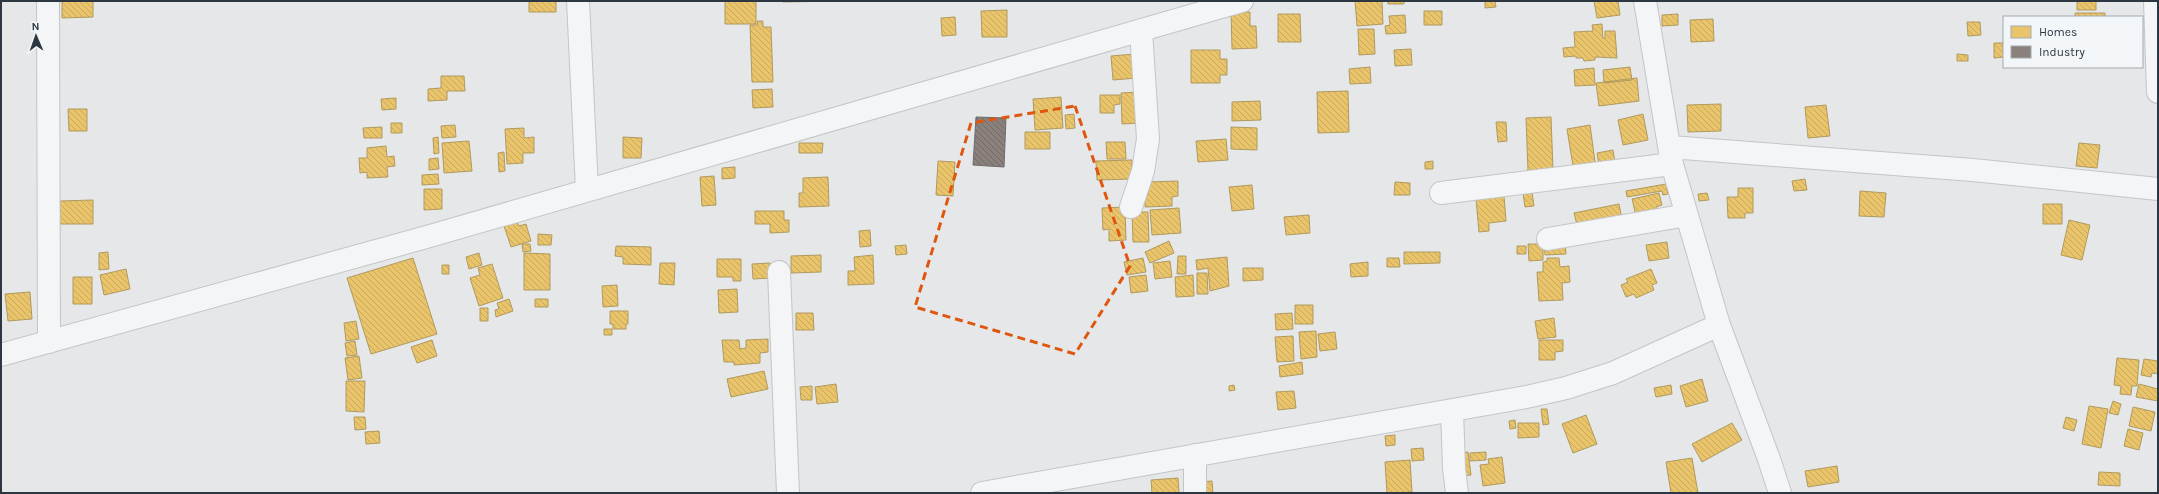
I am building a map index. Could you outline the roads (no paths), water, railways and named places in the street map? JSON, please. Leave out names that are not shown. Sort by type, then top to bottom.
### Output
[{"type":"street","points":[[48,1],[49,342]]},
{"type":"street","points":[[578,1],[587,190]]},
{"type":"street","points":[[1,355],[587,190],[1242,1]]},
{"type":"street","points":[[1645,1],[1671,156],[1687,216],[1719,325],[1769,459],[1780,493]]},
{"type":"street","points":[[2155,1],[2158,92]]},
{"type":"street","points":[[1131,207],[1143,171],[1148,139],[1141,30]]},
{"type":"street","points":[[1441,193],[1671,156],[1973,170],[2158,189]]},
{"type":"street","points":[[1548,239],[1687,216]]},
{"type":"street","points":[[779,272],[788,493]]},
{"type":"street","points":[[982,493],[1452,410],[1566,388],[1613,373],[1719,325]]},
{"type":"street","points":[[1452,410],[1454,468],[1457,493]]},
{"type":"street","points":[[1195,455],[1195,493]]}]
